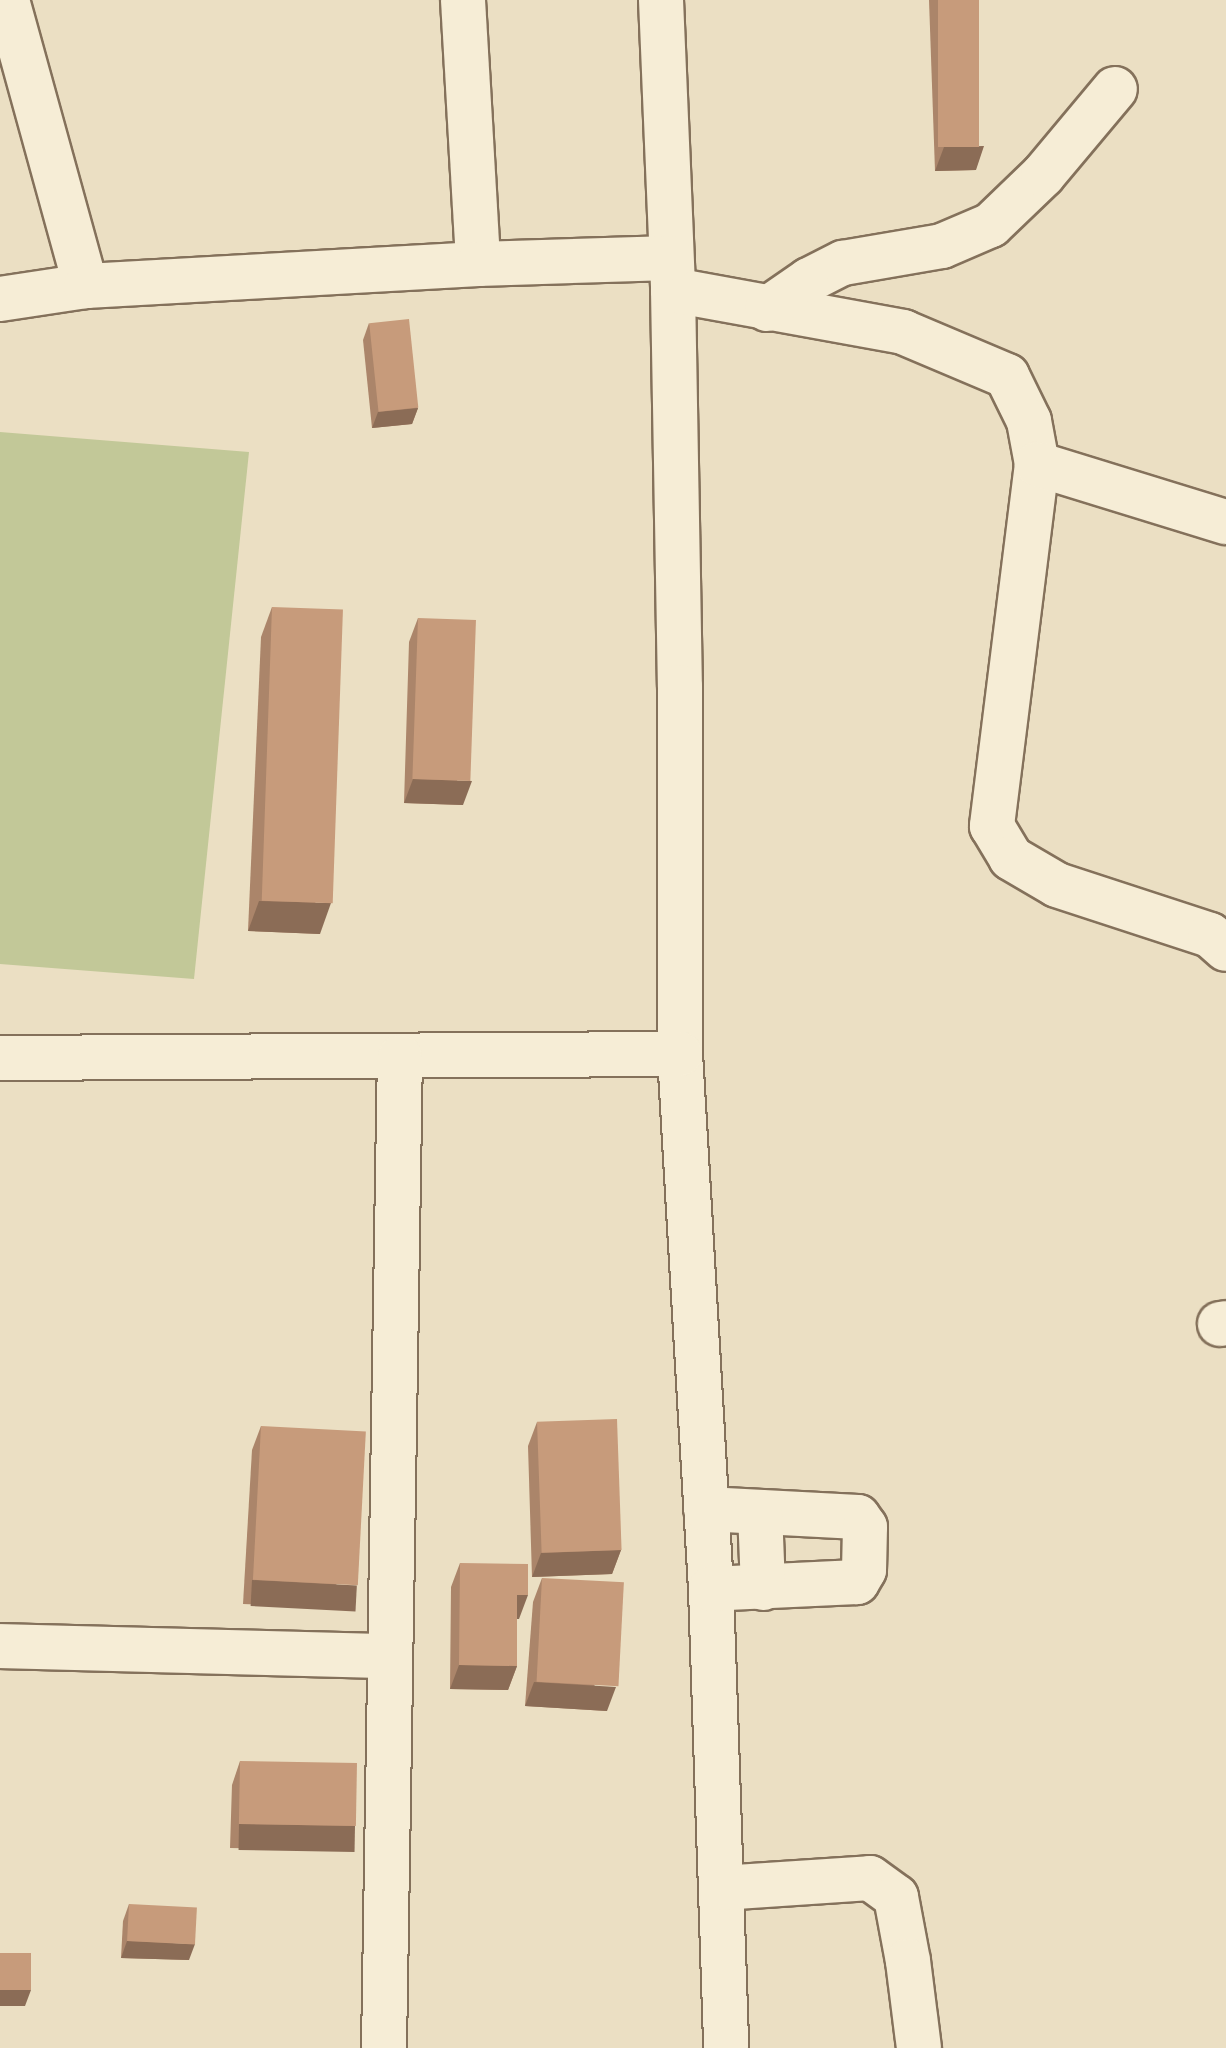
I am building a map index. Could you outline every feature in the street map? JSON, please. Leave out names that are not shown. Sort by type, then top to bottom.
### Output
[{"type":"street","points":[[7,0],[86,286]]},
{"type":"street","points":[[463,0],[478,264]]},
{"type":"street","points":[[661,0],[672,274],[680,687],[680,1054],[711,1589],[726,2048]]},
{"type":"street","points":[[767,309],[809,280],[843,263],[942,246],[991,225],[1043,175],[1115,89]]},
{"type":"street","points":[[0,299],[86,286],[478,264],[672,274],[767,309],[903,332],[1007,376],[1029,421],[1037,464],[992,826],[1011,858],[1057,885],[1210,935],[1226,949]]},
{"type":"street","points":[[1037,464],[1226,522]]},
{"type":"street","points":[[0,1058],[680,1054]]},
{"type":"street","points":[[384,2048],[400,1057]]},
{"type":"street","points":[[706,1509],[858,1517],[865,1527],[864,1570],[857,1582],[711,1589]]},
{"type":"street","points":[[760,1512],[763,1588]]},
{"type":"street","points":[[0,1646],[388,1656]]},
{"type":"street","points":[[721,1888],[870,1878],[896,1897],[919,2048]]},
{"type":"green space","points":[[0,432],[249,452],[194,979],[0,964]]},
{"type":"building","points":[[938,0],[979,0],[979,147],[938,147]]},
{"type":"building","points":[[409,319],[418,408],[379,412],[369,323]]},
{"type":"building","points":[[272,607],[343,609],[333,903],[262,901]]},
{"type":"building","points":[[418,618],[476,620],[470,781],[412,779]]},
{"type":"building","points":[[617,1419],[622,1550],[542,1553],[537,1422]]},
{"type":"building","points":[[261,1426],[366,1431],[358,1585],[253,1580]]},
{"type":"building","points":[[460,1563],[528,1564],[528,1595],[517,1595],[517,1666],[459,1665]]},
{"type":"building","points":[[542,1578],[624,1582],[618,1686],[537,1682]]},
{"type":"building","points":[[240,1761],[357,1763],[356,1826],[239,1824]]},
{"type":"building","points":[[129,1904],[197,1908],[195,1945],[127,1941]]},
{"type":"building","points":[[0,1953],[31,1953],[31,1990],[0,1990]]}]
